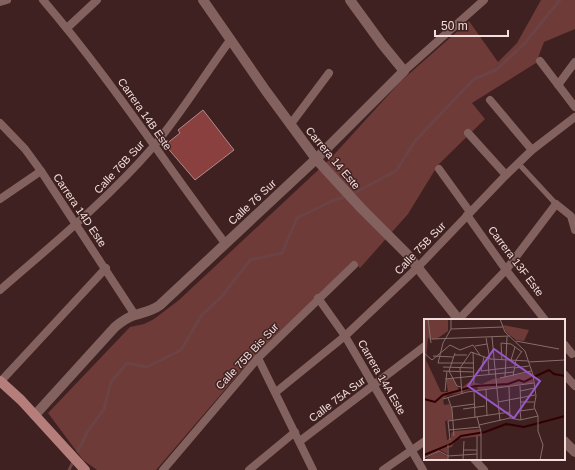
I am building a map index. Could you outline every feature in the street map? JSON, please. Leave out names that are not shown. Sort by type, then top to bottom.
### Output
[{"type":"main road","points":[[0,381],[35,415],[84,470]]},
{"type":"street","points":[[0,2],[7,0]]},
{"type":"street","name":"Carrera 14B Este","points":[[43,0],[115,89],[153,146],[225,243]]},
{"type":"street","points":[[67,28],[97,0]]},
{"type":"street","name":"Carrera 14 Este","points":[[203,0],[290,125],[316,159],[360,208],[397,243],[418,267],[458,319]]},
{"type":"street","points":[[350,0],[404,71]]},
{"type":"street","name":"Calle 76 Sur","points":[[35,415],[104,337],[125,320],[135,315],[152,310],[160,305],[316,159],[404,71],[484,0]]},
{"type":"street","name":"Calle 76B Sur","points":[[0,290],[77,224],[106,196],[153,146],[231,39]]},
{"type":"street","points":[[540,61],[575,107]]},
{"type":"street","points":[[558,85],[575,62]]},
{"type":"street","points":[[290,125],[329,74]]},
{"type":"street","points":[[490,100],[532,150]]},
{"type":"street","name":"Calle 75B Sur","points":[[276,392],[345,336],[418,267],[518,163],[532,150],[575,117]]},
{"type":"street","name":"Carrera 14D Este","points":[[0,123],[25,149],[41,171],[106,268],[135,315]]},
{"type":"street","points":[[468,133],[506,175]]},
{"type":"street","points":[[518,163],[556,204],[571,216],[575,230]]},
{"type":"street","name":"Carrera 13F Este","points":[[439,169],[506,270],[545,319]]},
{"type":"street","points":[[0,199],[41,171]]},
{"type":"street","points":[[460,319],[506,270],[556,204]]},
{"type":"street","name":"Calle 75B Bis Sur","points":[[163,470],[258,358],[318,298],[354,265]]},
{"type":"street","points":[[0,381],[106,268]]},
{"type":"street","name":"Carrera 14A Este","points":[[318,298],[345,336],[423,470]]},
{"type":"street","points":[[565,346],[570,355]]},
{"type":"street","name":"Calle 75A Sur","points":[[300,441],[424,347]]},
{"type":"street","points":[[258,358],[313,470]]},
{"type":"street","points":[[565,375],[575,386]]},
{"type":"street","points":[[249,470],[295,432]]},
{"type":"street","points":[[383,470],[424,442]]},
{"type":"street","points":[[565,442],[575,452]]},
{"type":"street","points":[[475,460],[484,470]]},
{"type":"shaded area","points":[[541,0],[575,0],[575,29],[544,42],[536,63],[472,103],[485,119],[438,165],[408,214],[360,268],[353,261],[241,371],[156,470],[97,470],[83,460],[48,413],[130,327],[144,324],[154,319],[179,300],[330,159],[401,81],[469,21],[498,62],[517,43]]},
{"type":"building","points":[[203,110],[234,150],[195,180],[165,145],[180,133],[178,130]]},
{"type":"waterway","points":[[352,194],[396,171],[415,141],[474,79],[496,70],[524,44],[560,0]]},
{"type":"waterway","points":[[78,451],[88,431],[104,409],[111,382],[127,363],[147,367],[181,350],[201,316],[222,296],[250,260],[282,253],[297,218],[332,201],[347,196]]},
{"type":"waterway","points":[[69,470],[73,462]]}]
